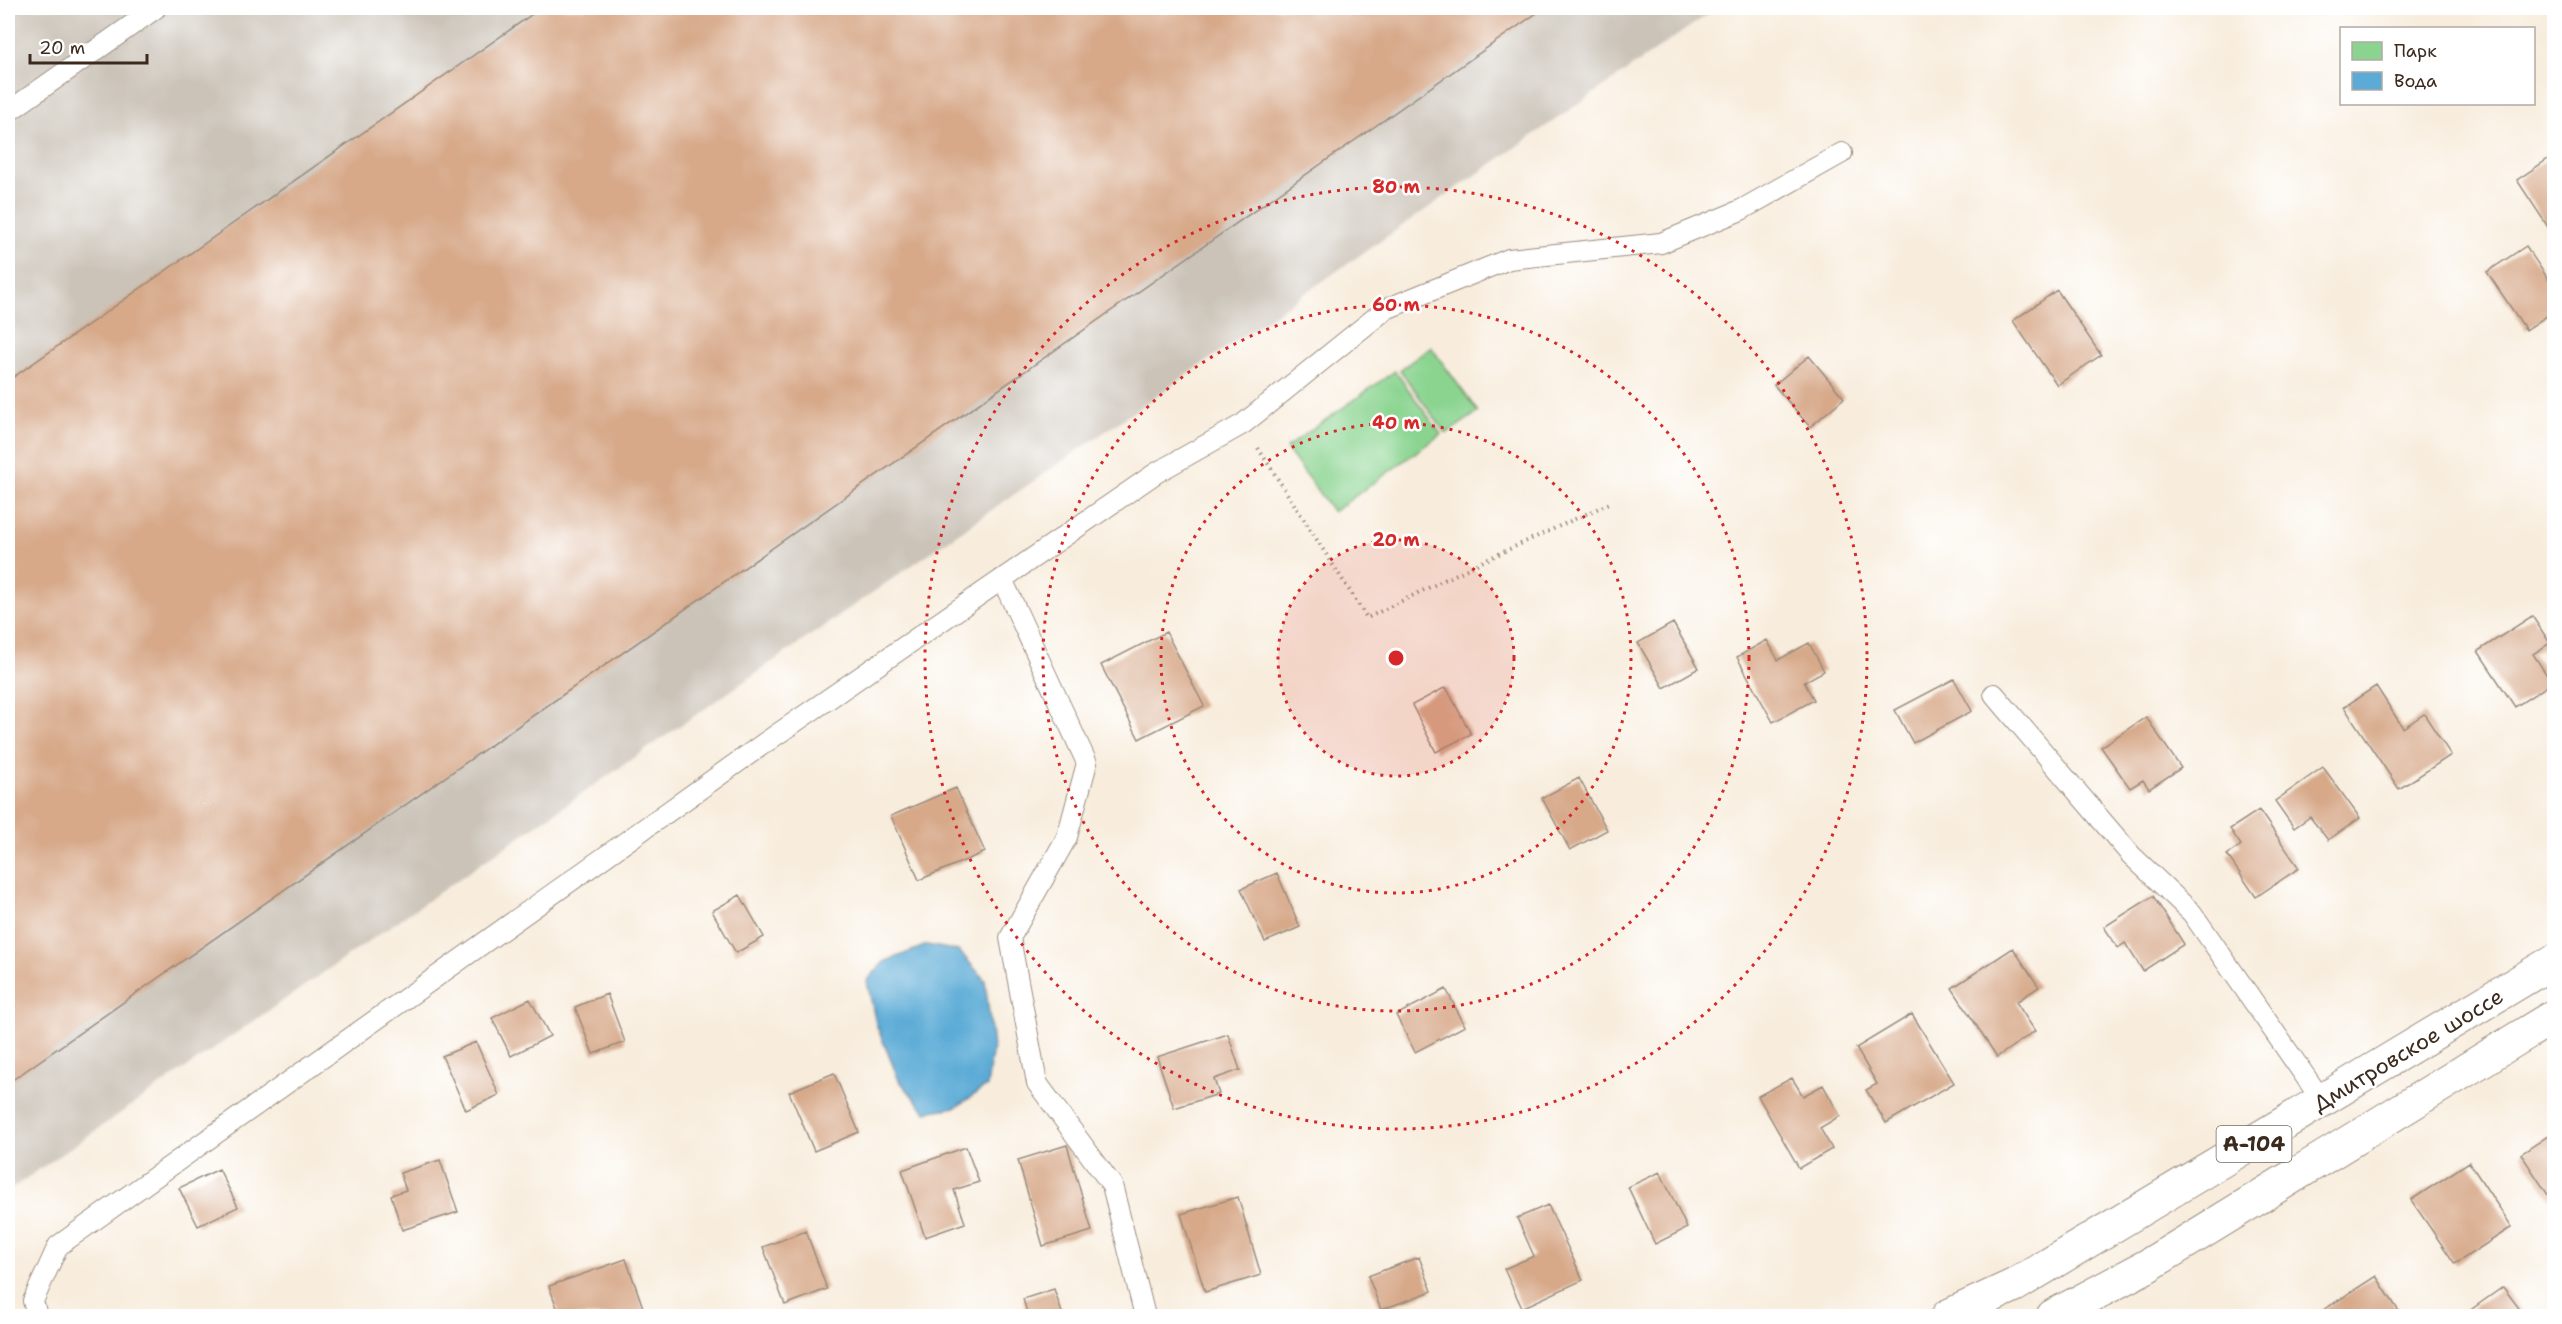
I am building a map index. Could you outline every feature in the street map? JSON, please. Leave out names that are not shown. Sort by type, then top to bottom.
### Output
[{"type":"highway","name":"Дмитровское шоссе","points":[[1948,1317],[2015,1285],[2323,1102],[2554,961]]},
{"type":"highway","name":"Дмитровское шоссе","points":[[2054,1317],[2147,1266],[2554,1016]]},
{"type":"lane","points":[[8,112],[156,8]]},
{"type":"lane","points":[[37,1317],[33,1300],[58,1246],[766,742],[1156,473],[1243,424],[1386,309],[1509,259],[1661,243],[1741,210],[1842,153]]},
{"type":"lane","points":[[1002,579],[1087,763],[1067,837],[1010,938],[1037,1083],[1112,1185],[1145,1317]]},
{"type":"lane","points":[[1994,694],[2131,855],[2192,913],[2323,1102]]},
{"type":"path","points":[[1243,424],[1366,618],[1612,502]]},
{"type":"shaded area","points":[[8,8],[1717,8],[8,1191]]},
{"type":"green space","points":[[1431,347],[1478,412],[1446,434],[1400,370]]},
{"type":"green space","points":[[1395,371],[1441,434],[1333,512],[1286,448]]},
{"type":"water","points":[[927,945],[959,951],[985,980],[993,1047],[987,1086],[956,1107],[926,1112],[899,1080],[876,1024],[867,981],[884,962]]},
{"type":"building","points":[[541,8],[1544,8],[8,1083],[8,381]]},
{"type":"building","points":[[2554,155],[2554,236],[2517,180]]},
{"type":"building","points":[[2526,246],[2554,288],[2554,311],[2526,330],[2487,272]]},
{"type":"building","points":[[2057,290],[2101,355],[2057,385],[2013,321]]},
{"type":"building","points":[[1809,356],[1844,398],[1810,427],[1774,385]]},
{"type":"building","points":[[2532,616],[2550,643],[2533,654],[2552,683],[2515,707],[2478,651]]},
{"type":"building","points":[[1673,623],[1699,668],[1664,688],[1638,643]]},
{"type":"building","points":[[1166,632],[1204,706],[1139,739],[1101,665]]},
{"type":"building","points":[[1767,640],[1778,660],[1809,643],[1824,671],[1804,682],[1814,700],[1773,722],[1737,657]]},
{"type":"building","points":[[1954,679],[1972,711],[1913,743],[1895,710]]},
{"type":"building","points":[[2376,686],[2403,728],[2424,714],[2451,755],[2399,789],[2344,707]]},
{"type":"building","points":[[1446,687],[1471,734],[1436,752],[1412,705]]},
{"type":"building","points":[[2146,717],[2181,768],[2149,789],[2143,780],[2130,788],[2101,747]]},
{"type":"building","points":[[2323,767],[2360,818],[2328,840],[2310,817],[2294,828],[2275,801]]},
{"type":"building","points":[[1579,778],[1607,830],[1570,850],[1542,798]]},
{"type":"building","points":[[956,788],[985,852],[919,880],[891,816]]},
{"type":"building","points":[[2259,810],[2299,868],[2256,897],[2227,855],[2241,845],[2230,829]]},
{"type":"building","points":[[1277,873],[1300,927],[1265,942],[1241,889]]},
{"type":"building","points":[[740,895],[764,937],[736,953],[712,911]]},
{"type":"building","points":[[2153,896],[2184,944],[2143,971],[2125,943],[2118,948],[2104,927]]},
{"type":"building","points":[[2013,948],[2039,987],[2016,1002],[2035,1031],[1997,1057],[1952,988]]},
{"type":"building","points":[[1446,989],[1465,1026],[1415,1052],[1396,1015]]},
{"type":"building","points":[[607,994],[625,1042],[593,1054],[575,1007]]},
{"type":"building","points":[[530,999],[550,1036],[511,1056],[492,1018]]},
{"type":"building","points":[[1912,1014],[1954,1083],[1886,1123],[1866,1090],[1877,1084],[1856,1048]]},
{"type":"building","points":[[1228,1034],[1240,1070],[1214,1079],[1219,1094],[1174,1108],[1157,1057]]},
{"type":"building","points":[[476,1042],[499,1095],[466,1110],[442,1056]]},
{"type":"building","points":[[834,1073],[859,1132],[814,1151],[789,1092]]},
{"type":"building","points":[[1792,1078],[1803,1096],[1823,1085],[1840,1116],[1820,1128],[1832,1149],[1799,1168],[1758,1096]]},
{"type":"building","points":[[2554,1132],[2554,1204],[2521,1154]]},
{"type":"building","points":[[1067,1145],[1092,1231],[1043,1246],[1018,1160]]},
{"type":"building","points":[[966,1147],[979,1182],[954,1190],[965,1223],[925,1237],[902,1170]]},
{"type":"building","points":[[440,1160],[458,1212],[402,1230],[391,1195],[406,1190],[400,1173]]},
{"type":"building","points":[[2469,1162],[2512,1227],[2455,1264],[2411,1200]]},
{"type":"building","points":[[219,1169],[238,1207],[198,1226],[179,1188]]},
{"type":"building","points":[[1660,1172],[1687,1228],[1655,1244],[1628,1187]]},
{"type":"building","points":[[1238,1197],[1261,1275],[1205,1292],[1181,1214]]},
{"type":"building","points":[[1548,1205],[1583,1280],[1522,1308],[1504,1269],[1534,1256],[1517,1218]]},
{"type":"building","points":[[806,1231],[827,1289],[785,1305],[763,1247]]},
{"type":"building","points":[[1419,1257],[1432,1291],[1381,1310],[1368,1276]]},
{"type":"building","points":[[626,1259],[646,1316],[560,1316],[549,1286]]},
{"type":"building","points":[[2376,1276],[2402,1316],[2314,1316]]},
{"type":"building","points":[[2503,1287],[2525,1316],[2462,1316]]},
{"type":"building","points":[[1054,1289],[1063,1316],[1028,1316],[1023,1299]]}]
